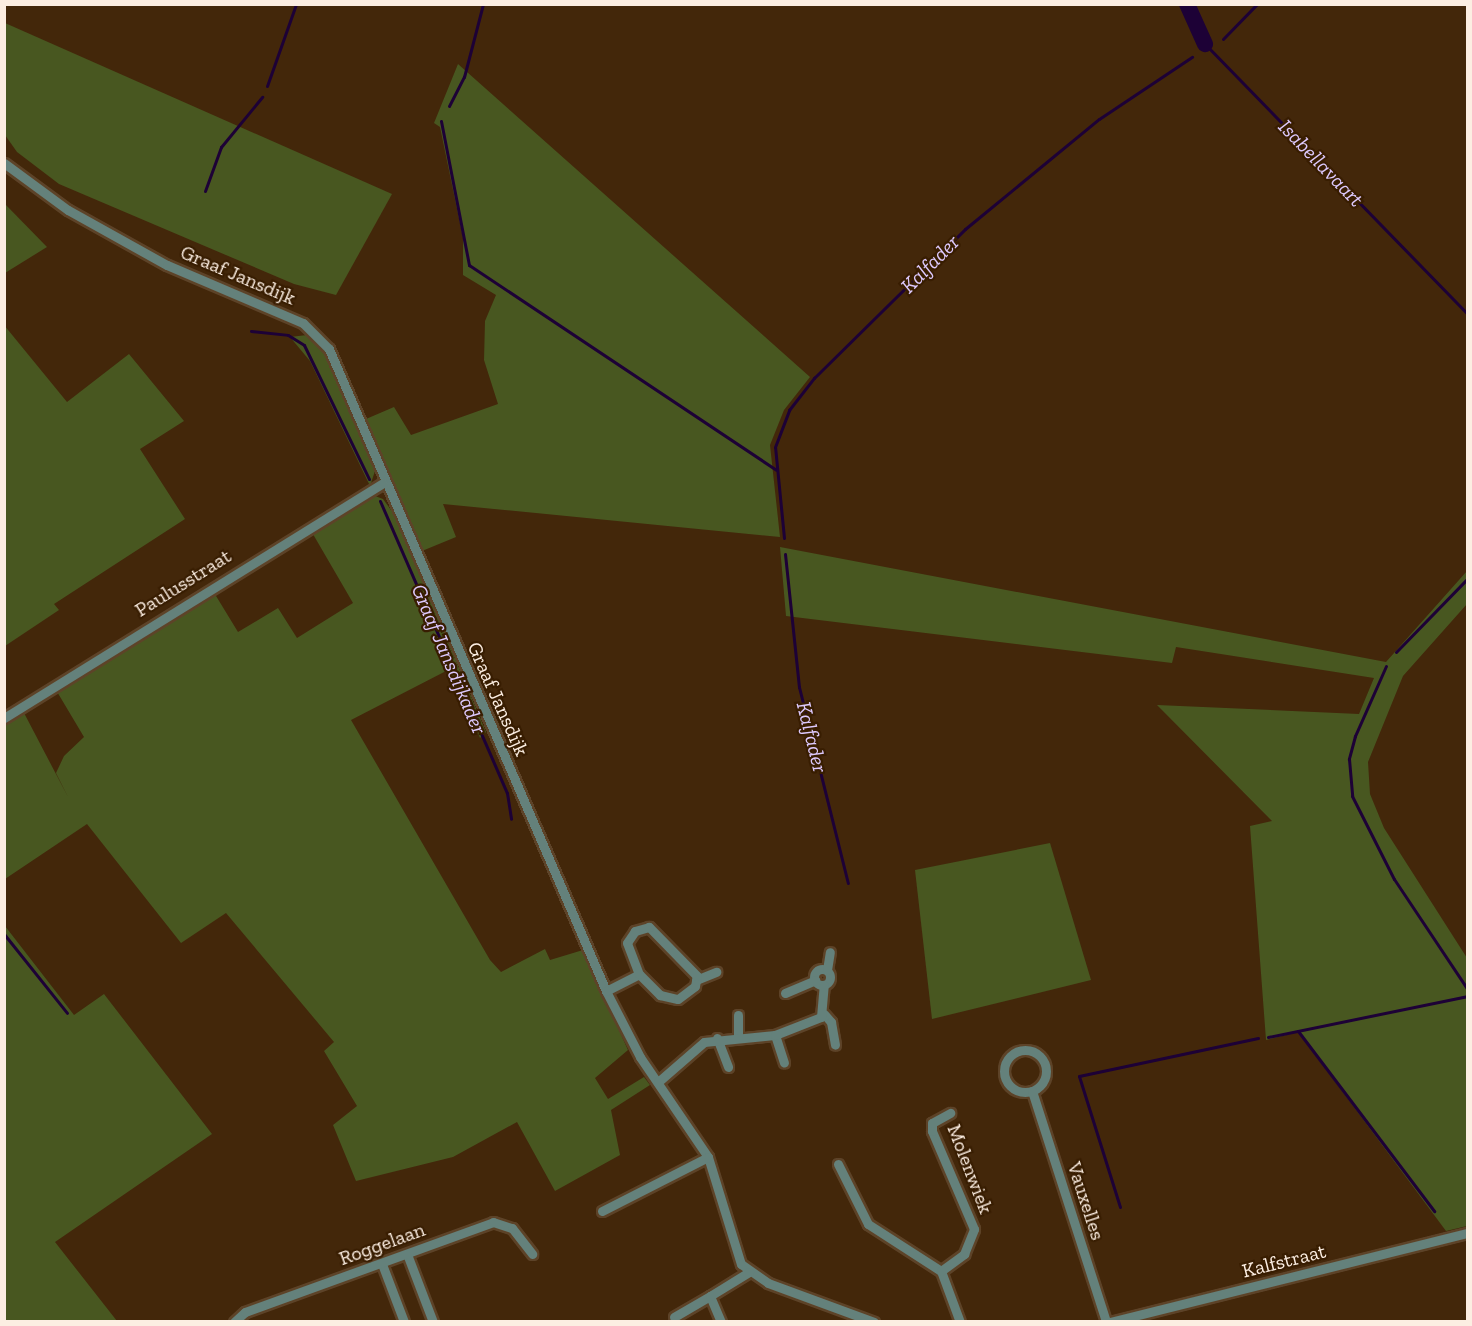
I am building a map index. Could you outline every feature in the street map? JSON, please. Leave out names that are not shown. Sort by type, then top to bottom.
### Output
[{"type":"street","name":"Graaf Jansdijk","points":[[4,162],[68,210],[167,265],[303,323],[328,349],[383,483],[606,991],[658,1082],[708,1157],[733,1249],[749,1272]]},
{"type":"street","name":"Paulusstraat","points":[[4,718],[383,483]]},
{"type":"street","points":[[696,980],[687,961],[649,927],[635,931],[627,943],[639,974],[669,999],[687,994],[696,980],[716,972]]},
{"type":"street","points":[[830,952],[827,970],[818,970],[824,1014],[831,1022],[835,1045]]},
{"type":"street","points":[[606,991],[639,974]]},
{"type":"street","points":[[785,993],[820,982]]},
{"type":"street","points":[[658,1082],[693,1047],[717,1038],[775,1035],[824,1014]]},
{"type":"street","points":[[738,1016],[738,1037]]},
{"type":"street","points":[[775,1035],[784,1062]]},
{"type":"street","points":[[717,1038],[728,1067]]},
{"type":"street","points":[[1021,1051],[1036,1053],[1045,1065],[1044,1081],[1032,1091],[1015,1089],[1005,1076],[1008,1060],[1021,1051]]},
{"type":"street","name":"Vauxelles","points":[[1032,1091],[1108,1322]]},
{"type":"street","name":"Molenwiek","points":[[940,1270],[964,1254],[974,1229],[932,1131],[932,1123],[950,1113]]},
{"type":"street","points":[[602,1211],[708,1157]]},
{"type":"street","points":[[838,1164],[868,1224],[940,1270],[960,1322]]},
{"type":"street","name":"Roggelaan","points":[[235,1321],[493,1222],[512,1228],[532,1254]]},
{"type":"street","name":"Kalfstraat","points":[[1108,1322],[1467,1233]]},
{"type":"street","points":[[407,1254],[432,1322]]},
{"type":"street","points":[[382,1264],[404,1322]]},
{"type":"street","points":[[674,1317],[749,1272],[874,1322]]},
{"type":"street","points":[[710,1296],[721,1322]]},
{"type":"green space","points":[[5,23],[392,194],[336,295],[294,284],[59,184],[17,152],[5,135]]},
{"type":"green space","points":[[458,64],[810,377],[784,410],[770,445],[780,537],[443,504],[456,537],[422,551],[366,419],[394,407],[411,435],[498,404],[484,360],[485,321],[496,295],[463,275],[463,238],[440,127],[434,123]]},
{"type":"green space","points":[[5,204],[47,247],[4,273]]},
{"type":"green space","points":[[4,325],[67,402],[129,354],[184,421],[140,449],[185,519],[54,604],[59,610],[5,646]]},
{"type":"green space","points":[[307,335],[324,352],[375,471],[370,486],[310,361],[290,337]]},
{"type":"green space","points":[[370,494],[383,499],[394,514],[486,732],[480,738],[448,670],[351,720],[490,960],[501,972],[545,949],[550,960],[583,950],[628,1050],[595,1078],[608,1099],[644,1077],[650,1085],[611,1110],[620,1155],[555,1191],[517,1122],[453,1157],[356,1181],[333,1125],[357,1106],[324,1051],[334,1042],[226,913],[181,943],[87,824],[5,879],[4,725],[23,711],[68,797],[56,773],[64,756],[84,737],[56,690],[213,591],[238,632],[278,608],[297,638],[353,603],[310,529]]},
{"type":"green space","points":[[780,547],[1386,662],[1467,571],[1467,604],[1403,676],[1368,762],[1370,794],[1384,828],[1467,958],[1467,1226],[1446,1231],[1298,1032],[1266,1040],[1250,826],[1272,821],[1157,705],[1359,714],[1374,678],[1176,647],[1172,663],[786,616]]},
{"type":"green space","points":[[1050,843],[1091,980],[932,1019],[915,870]]},
{"type":"green space","points":[[5,926],[74,1015],[104,994],[212,1134],[55,1242],[117,1321],[5,1321]]},
{"type":"waterway","points":[[267,86],[296,4]]},
{"type":"waterway","points":[[449,106],[464,77],[483,4]]},
{"type":"waterway","name":"Isabellavaart","points":[[1187,4],[1205,44]]},
{"type":"waterway","points":[[1223,39],[1257,4]]},
{"type":"waterway","name":"Isabellavaart","points":[[1205,44],[1468,314]]},
{"type":"waterway","name":"Kalfader","points":[[784,538],[775,447],[789,410],[814,378],[965,229],[1099,119],[1192,57]]},
{"type":"waterway","points":[[205,191],[221,147],[262,97]]},
{"type":"waterway","points":[[441,121],[469,265],[776,470]]},
{"type":"waterway","name":"Graaf Jansdijkader","points":[[251,331],[288,335],[304,345],[369,479]]},
{"type":"waterway","name":"Graaf Jansdijkader","points":[[380,501],[507,793],[511,819]]},
{"type":"waterway","name":"Kalfader","points":[[785,554],[799,687],[848,883]]},
{"type":"waterway","points":[[1396,652],[1467,579]]},
{"type":"waterway","points":[[1386,666],[1355,736],[1349,759],[1352,796],[1394,879],[1468,990]]},
{"type":"waterway","points":[[4,934],[67,1013]]},
{"type":"waterway","points":[[1268,1037],[1468,996]]},
{"type":"waterway","points":[[1298,1031],[1434,1211]]},
{"type":"waterway","points":[[1120,1207],[1079,1076],[1258,1038]]}]
